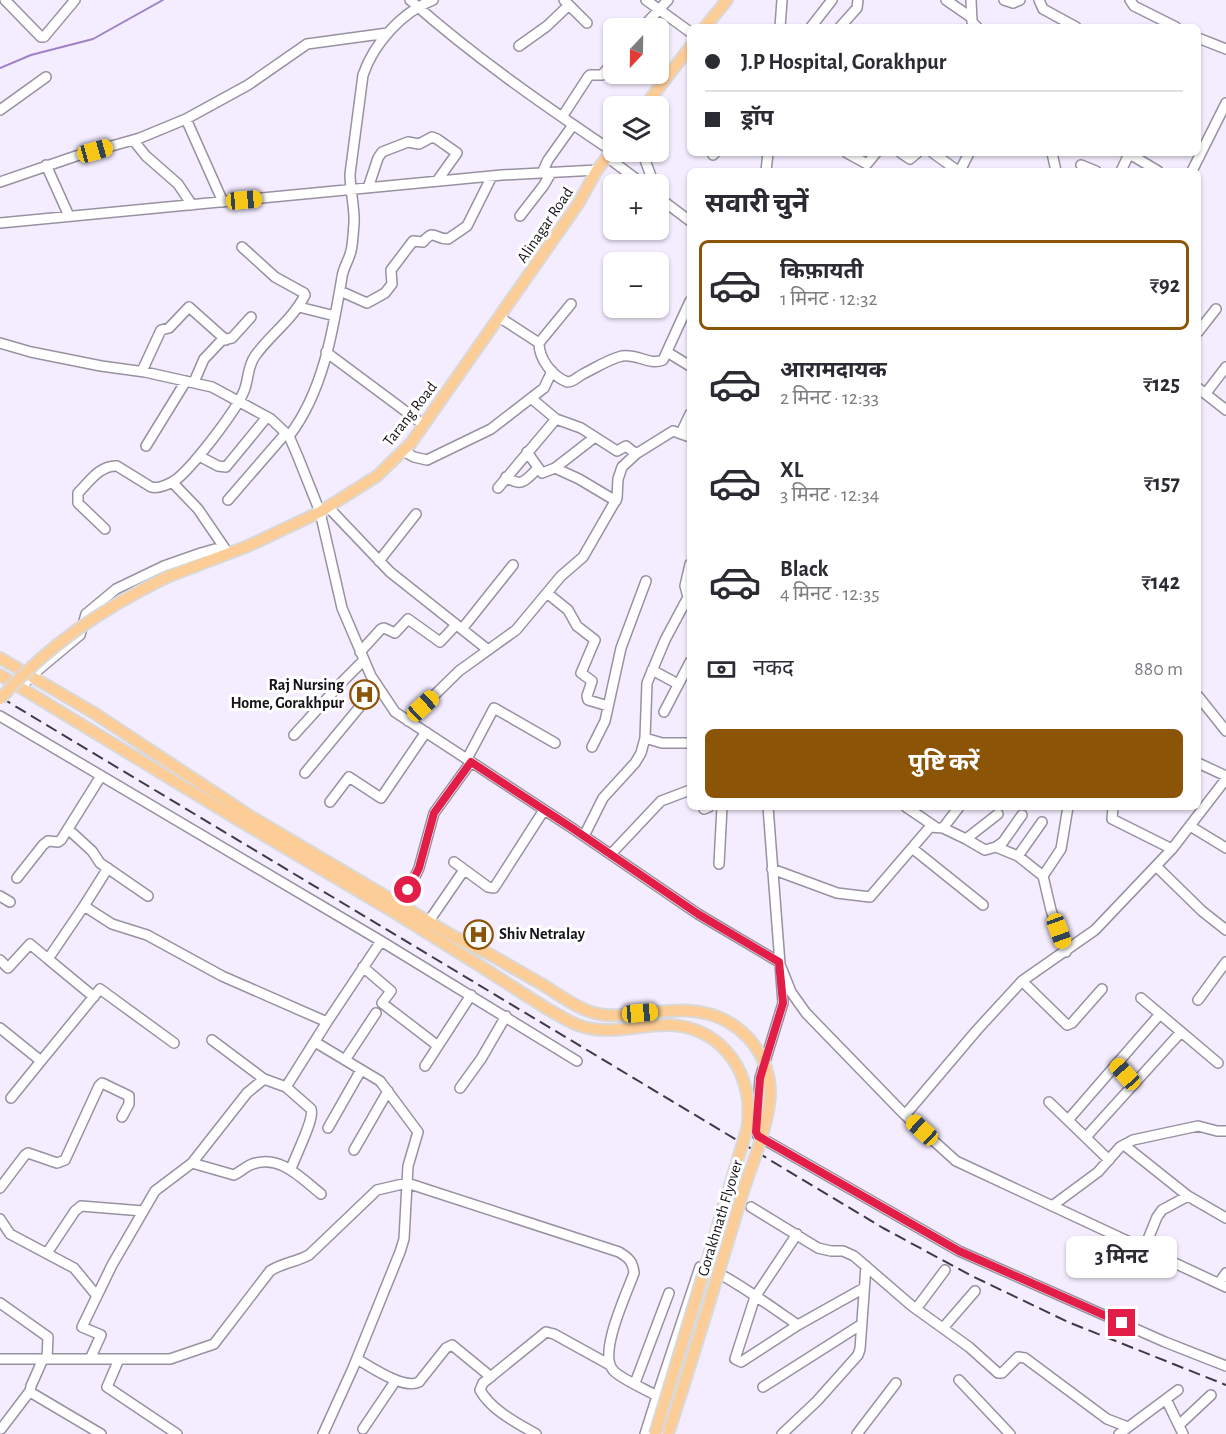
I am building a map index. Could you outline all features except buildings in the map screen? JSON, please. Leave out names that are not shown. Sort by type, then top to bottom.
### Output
[{"type":"main road","points":[[707,24],[721,2]]},
{"type":"main road","points":[[653,96],[687,51]]},
{"type":"main road","name":"Alinagar Road","points":[[499,317],[578,204],[603,162]]},
{"type":"main road","name":"Tarang Road","points":[[0,699],[47,651],[83,624],[142,589],[223,556],[324,510],[377,476],[403,451],[424,425],[499,317]]},
{"type":"main road","points":[[0,658],[94,713],[250,816],[399,909]]},
{"type":"main road","points":[[0,675],[245,825],[399,909]]},
{"type":"main road","name":"Gorakhnath Flyover","points":[[399,909],[429,921],[596,1013],[627,1014],[691,1010],[717,1017],[743,1032],[764,1060],[770,1093],[766,1120],[668,1434]]},
{"type":"main road","name":"Gorakhnath Flyover","points":[[399,909],[467,959],[574,1024],[585,1028],[605,1030],[673,1025],[691,1029],[704,1034],[727,1052],[737,1064],[747,1085],[750,1106],[747,1129],[655,1434]]},
{"type":"street","points":[[6,0],[40,37],[44,36],[75,0]]},
{"type":"street","points":[[228,500],[302,418],[320,374],[336,316],[342,275],[351,252],[354,220],[350,190],[363,75],[367,63],[388,33],[414,3],[433,0]]},
{"type":"street","points":[[646,0],[687,30]]},
{"type":"street","points":[[651,18],[668,0]]},
{"type":"street","points":[[780,24],[782,0]]},
{"type":"street","points":[[814,24],[832,0]]},
{"type":"street","points":[[843,24],[857,8],[858,0]]},
{"type":"street","points":[[945,0],[972,18]]},
{"type":"street","points":[[971,0],[974,24]]},
{"type":"street","points":[[1004,0],[1013,3],[1020,0]]},
{"type":"street","points":[[1040,0],[1043,9],[1070,24]]},
{"type":"street","points":[[1130,0],[1134,6],[1170,24]]},
{"type":"street","points":[[414,3],[490,65],[603,146]]},
{"type":"street","points":[[519,46],[547,26],[567,3],[587,23]]},
{"type":"street","points":[[0,182],[46,165],[133,140],[186,119],[248,85],[307,44],[388,33]]},
{"type":"street","points":[[1201,39],[1226,49]]},
{"type":"street","points":[[562,117],[588,77],[603,74]]},
{"type":"street","points":[[0,110],[46,77]]},
{"type":"street","points":[[1201,153],[1226,103]]},
{"type":"street","points":[[186,119],[223,202]]},
{"type":"street","points":[[520,216],[544,185],[548,160],[573,124]]},
{"type":"street","points":[[368,188],[382,152],[408,142],[419,144],[432,137],[457,153],[437,181]]},
{"type":"street","points":[[133,140],[146,156],[178,184],[192,205]]},
{"type":"street","points":[[853,156],[867,164],[874,156]]},
{"type":"street","points":[[937,156],[955,168]]},
{"type":"street","points":[[1132,156],[1153,168]]},
{"type":"street","points":[[621,162],[633,174]]},
{"type":"street","points":[[46,165],[69,216]]},
{"type":"street","points":[[1081,165],[1088,168]]},
{"type":"street","points":[[0,223],[492,176],[597,170]]},
{"type":"street","points":[[340,291],[367,303],[385,293],[392,284],[391,270],[413,241],[423,242],[429,234],[448,239],[467,226],[492,176]]},
{"type":"street","points":[[669,204],[687,219]]},
{"type":"street","points":[[105,530],[78,503],[78,493],[101,470],[111,465],[117,466],[151,488],[172,482],[199,456],[239,401],[245,389],[248,370],[255,357],[299,306],[305,295],[275,277],[242,247]]},
{"type":"street","points":[[539,343],[571,304]]},
{"type":"street","points":[[299,306],[336,316]]},
{"type":"street","points":[[142,371],[161,330],[169,328],[189,307],[226,340]]},
{"type":"street","points":[[499,317],[539,343],[542,357],[552,371],[561,380],[571,382],[621,356],[635,355],[653,363],[663,360],[687,308]]},
{"type":"street","points":[[1201,328],[1216,309]]},
{"type":"street","points":[[146,446],[204,359],[220,342],[232,338],[251,317]]},
{"type":"street","points":[[0,343],[31,352],[102,366],[142,371],[212,387],[267,417],[287,435],[324,510],[342,608],[370,676],[395,712],[698,914],[779,962],[791,992],[806,1013],[905,1115],[956,1161],[1222,1285],[1226,1273]]},
{"type":"street","points":[[326,352],[424,425]]},
{"type":"street","points":[[667,352],[687,364]]},
{"type":"street","points":[[1226,367],[1202,391],[1226,410]]},
{"type":"street","points":[[403,451],[427,460],[491,429],[544,388],[552,371]]},
{"type":"street","points":[[531,398],[556,419],[581,428],[617,451],[626,446],[636,454]]},
{"type":"street","points":[[199,456],[218,466],[226,467],[267,417]]},
{"type":"street","points":[[498,488],[556,419]]},
{"type":"street","points":[[408,720],[459,670],[516,630],[561,576],[587,552],[616,501],[622,467],[636,454],[667,433],[673,431],[686,435]]},
{"type":"street","points":[[526,452],[544,473],[555,468],[595,437]]},
{"type":"street","points":[[506,477],[519,483],[526,480],[538,468]]},
{"type":"street","points":[[555,468],[616,501]]},
{"type":"street","points":[[172,482],[198,509],[223,556]]},
{"type":"street","points":[[324,510],[379,561],[487,649]]},
{"type":"street","points":[[379,561],[416,514]]},
{"type":"street","points":[[21,688],[80,635],[86,614],[116,589],[164,566],[201,553],[215,549],[223,556]]},
{"type":"street","points":[[294,735],[362,656],[381,629],[395,633],[408,619],[440,642],[459,627],[513,565]]},
{"type":"street","points":[[687,577],[685,586],[687,592]]},
{"type":"street","points":[[592,747],[605,721],[621,648],[646,581]]},
{"type":"street","points":[[547,593],[568,610],[577,626],[595,640],[581,673],[592,681],[587,696],[588,700],[608,706]]},
{"type":"street","points":[[584,836],[603,798],[635,763],[641,753],[645,738],[646,688],[665,640],[687,602]]},
{"type":"street","points":[[664,712],[687,668]]},
{"type":"street","points":[[652,670],[678,684]]},
{"type":"street","points":[[305,774],[377,686]]},
{"type":"street","points":[[1201,700],[1226,731]]},
{"type":"street","points":[[399,909],[419,868],[434,813],[469,760],[494,708],[555,743]]},
{"type":"street","points":[[1,717],[381,941],[577,1061]]},
{"type":"street","points":[[330,802],[349,777],[379,798],[384,797],[426,732]]},
{"type":"street","points":[[645,738],[662,743],[687,743]]},
{"type":"street","points":[[905,1115],[976,1030],[1022,981],[1095,930],[1172,849],[1226,778],[1201,765]]},
{"type":"street","points":[[16,878],[48,840],[59,841],[101,776]]},
{"type":"street","points":[[611,854],[661,801],[687,791]]},
{"type":"street","points":[[454,862],[488,887],[494,888],[544,810]]},
{"type":"street","points":[[719,864],[722,810]]},
{"type":"street","points":[[768,810],[783,1003],[760,1078],[756,1132],[758,1136],[959,1251],[1165,1342],[1226,1366]]},
{"type":"street","points":[[911,810],[938,827],[966,838],[986,850],[1003,842],[1022,814]]},
{"type":"street","points":[[772,869],[837,893],[870,897],[925,830],[938,827],[956,810]]},
{"type":"street","points":[[1043,876],[1061,849],[1068,810]]},
{"type":"street","points":[[1113,810],[1112,819],[1172,849]]},
{"type":"street","points":[[966,838],[998,814]]},
{"type":"street","points":[[1018,856],[1042,822]]},
{"type":"street","points":[[1190,826],[1226,848]]},
{"type":"street","points":[[68,829],[93,850],[100,863],[148,896]]},
{"type":"street","points":[[996,847],[1018,856],[1043,876],[1051,910],[1066,952]]},
{"type":"street","points":[[912,848],[982,905]]},
{"type":"street","points":[[1156,866],[1202,911],[1226,930]]},
{"type":"street","points":[[48,958],[108,868]]},
{"type":"street","points":[[429,921],[465,870]]},
{"type":"street","points":[[0,896],[10,902]]},
{"type":"street","points":[[84,906],[112,924],[147,935],[222,976],[327,1022]]},
{"type":"street","points":[[286,1087],[381,941]]},
{"type":"street","points":[[0,960],[8,968],[30,944],[94,997]]},
{"type":"street","points":[[1198,1000],[1226,962]]},
{"type":"street","points":[[363,968],[391,991],[382,1003],[438,1046]]},
{"type":"street","points":[[1022,981],[1067,1024],[1072,1023],[1102,988]]},
{"type":"street","points":[[11,1098],[98,990],[102,990],[174,1043]]},
{"type":"street","points":[[424,1066],[471,995]]},
{"type":"street","points":[[1141,998],[1218,1063]]},
{"type":"street","points":[[345,1060],[376,1013]]},
{"type":"street","points":[[1068,1120],[1160,1014]]},
{"type":"street","points":[[460,1088],[481,1059],[506,1016]]},
{"type":"street","points":[[0,1028],[40,1061]]},
{"type":"street","points":[[1086,1137],[1180,1032]]},
{"type":"street","points":[[212,1040],[264,1079],[286,1087],[306,1104],[313,1114],[291,1169]]},
{"type":"street","points":[[315,1042],[380,1081],[418,1132],[408,1160],[404,1239],[400,1252],[357,1359],[323,1434]]},
{"type":"street","points":[[1117,1064],[1134,1083]]},
{"type":"street","points":[[328,1128],[361,1070]]},
{"type":"street","points":[[90,1359],[101,1335],[82,1327],[112,1265],[143,1211],[159,1187],[192,1163],[247,1093],[264,1079]]},
{"type":"street","points":[[0,1188],[28,1153],[57,1163],[64,1160],[102,1083],[129,1096],[129,1104],[122,1117]]},
{"type":"street","points":[[354,1150],[388,1091]]},
{"type":"street","points":[[1049,1102],[1109,1160]]},
{"type":"street","points":[[1052,1206],[1098,1172],[1124,1145],[1133,1140],[1198,1126],[1226,1131]]},
{"type":"street","points":[[1124,1145],[1188,1196],[1226,1218]]},
{"type":"street","points":[[192,1163],[230,1175],[237,1174],[258,1162],[275,1162],[291,1169],[321,1194]]},
{"type":"street","points":[[0,1359],[170,1359],[214,1344],[270,1271],[309,1256],[377,1190],[408,1183],[620,1252],[628,1258],[634,1273],[609,1344],[608,1360],[613,1371],[657,1396]]},
{"type":"street","points":[[1144,1249],[1162,1210],[1188,1196]]},
{"type":"street","points":[[47,1253],[75,1211],[81,1206],[143,1211]]},
{"type":"street","points":[[751,1207],[824,1250],[848,1253],[998,1372],[1002,1373],[1018,1357],[1025,1358],[1107,1419],[1128,1427]]},
{"type":"street","points":[[2,1222],[10,1234],[74,1268],[97,1296]]},
{"type":"street","points":[[0,1236],[2,1222]]},
{"type":"street","points":[[797,1234],[755,1297],[734,1356],[736,1361],[741,1362],[798,1325],[864,1288]]},
{"type":"street","points":[[645,1434],[700,1268],[704,1266],[723,1276],[798,1325]]},
{"type":"street","points":[[783,1434],[855,1360],[860,1350],[866,1266]]},
{"type":"street","points":[[916,1309],[945,1269]]},
{"type":"street","points":[[943,1328],[975,1291]]},
{"type":"street","points":[[634,1383],[669,1293]]},
{"type":"street","points":[[0,1303],[48,1336],[45,1359],[30,1391],[0,1429],[6,1434]]},
{"type":"street","points":[[763,1387],[862,1324]]},
{"type":"street","points":[[536,1434],[505,1415],[482,1393],[480,1387],[546,1332],[554,1334],[610,1365]]},
{"type":"street","points":[[357,1359],[408,1385],[419,1382],[446,1348],[452,1345],[490,1377]]},
{"type":"street","points":[[119,1359],[106,1387],[177,1434]]},
{"type":"street","points":[[363,1429],[396,1380]]},
{"type":"street","points":[[959,1380],[1010,1434]]},
{"type":"street","points":[[857,1434],[896,1383]]},
{"type":"street","points":[[1119,1434],[1178,1390]]},
{"type":"street","points":[[30,1391],[101,1434]]},
{"type":"street","points":[[1166,1399],[1181,1430],[1211,1395]]},
{"type":"waterway","points":[[0,68],[31,55],[93,39],[163,0]]},
{"type":"railway","points":[[0,697],[883,1228],[972,1276],[1068,1322],[1226,1385]]},
{"type":"place","name":"Raj Nursing Home, Gorakhpur","points":[[365,694]]},
{"type":"place","name":"Shiv Netralay","points":[[478,934]]},
{"type":"route","points":[[408,890],[419,868],[434,813],[471,762],[698,914],[779,962],[783,1003],[760,1078],[756,1132],[758,1136],[959,1251],[1122,1323]]}]
